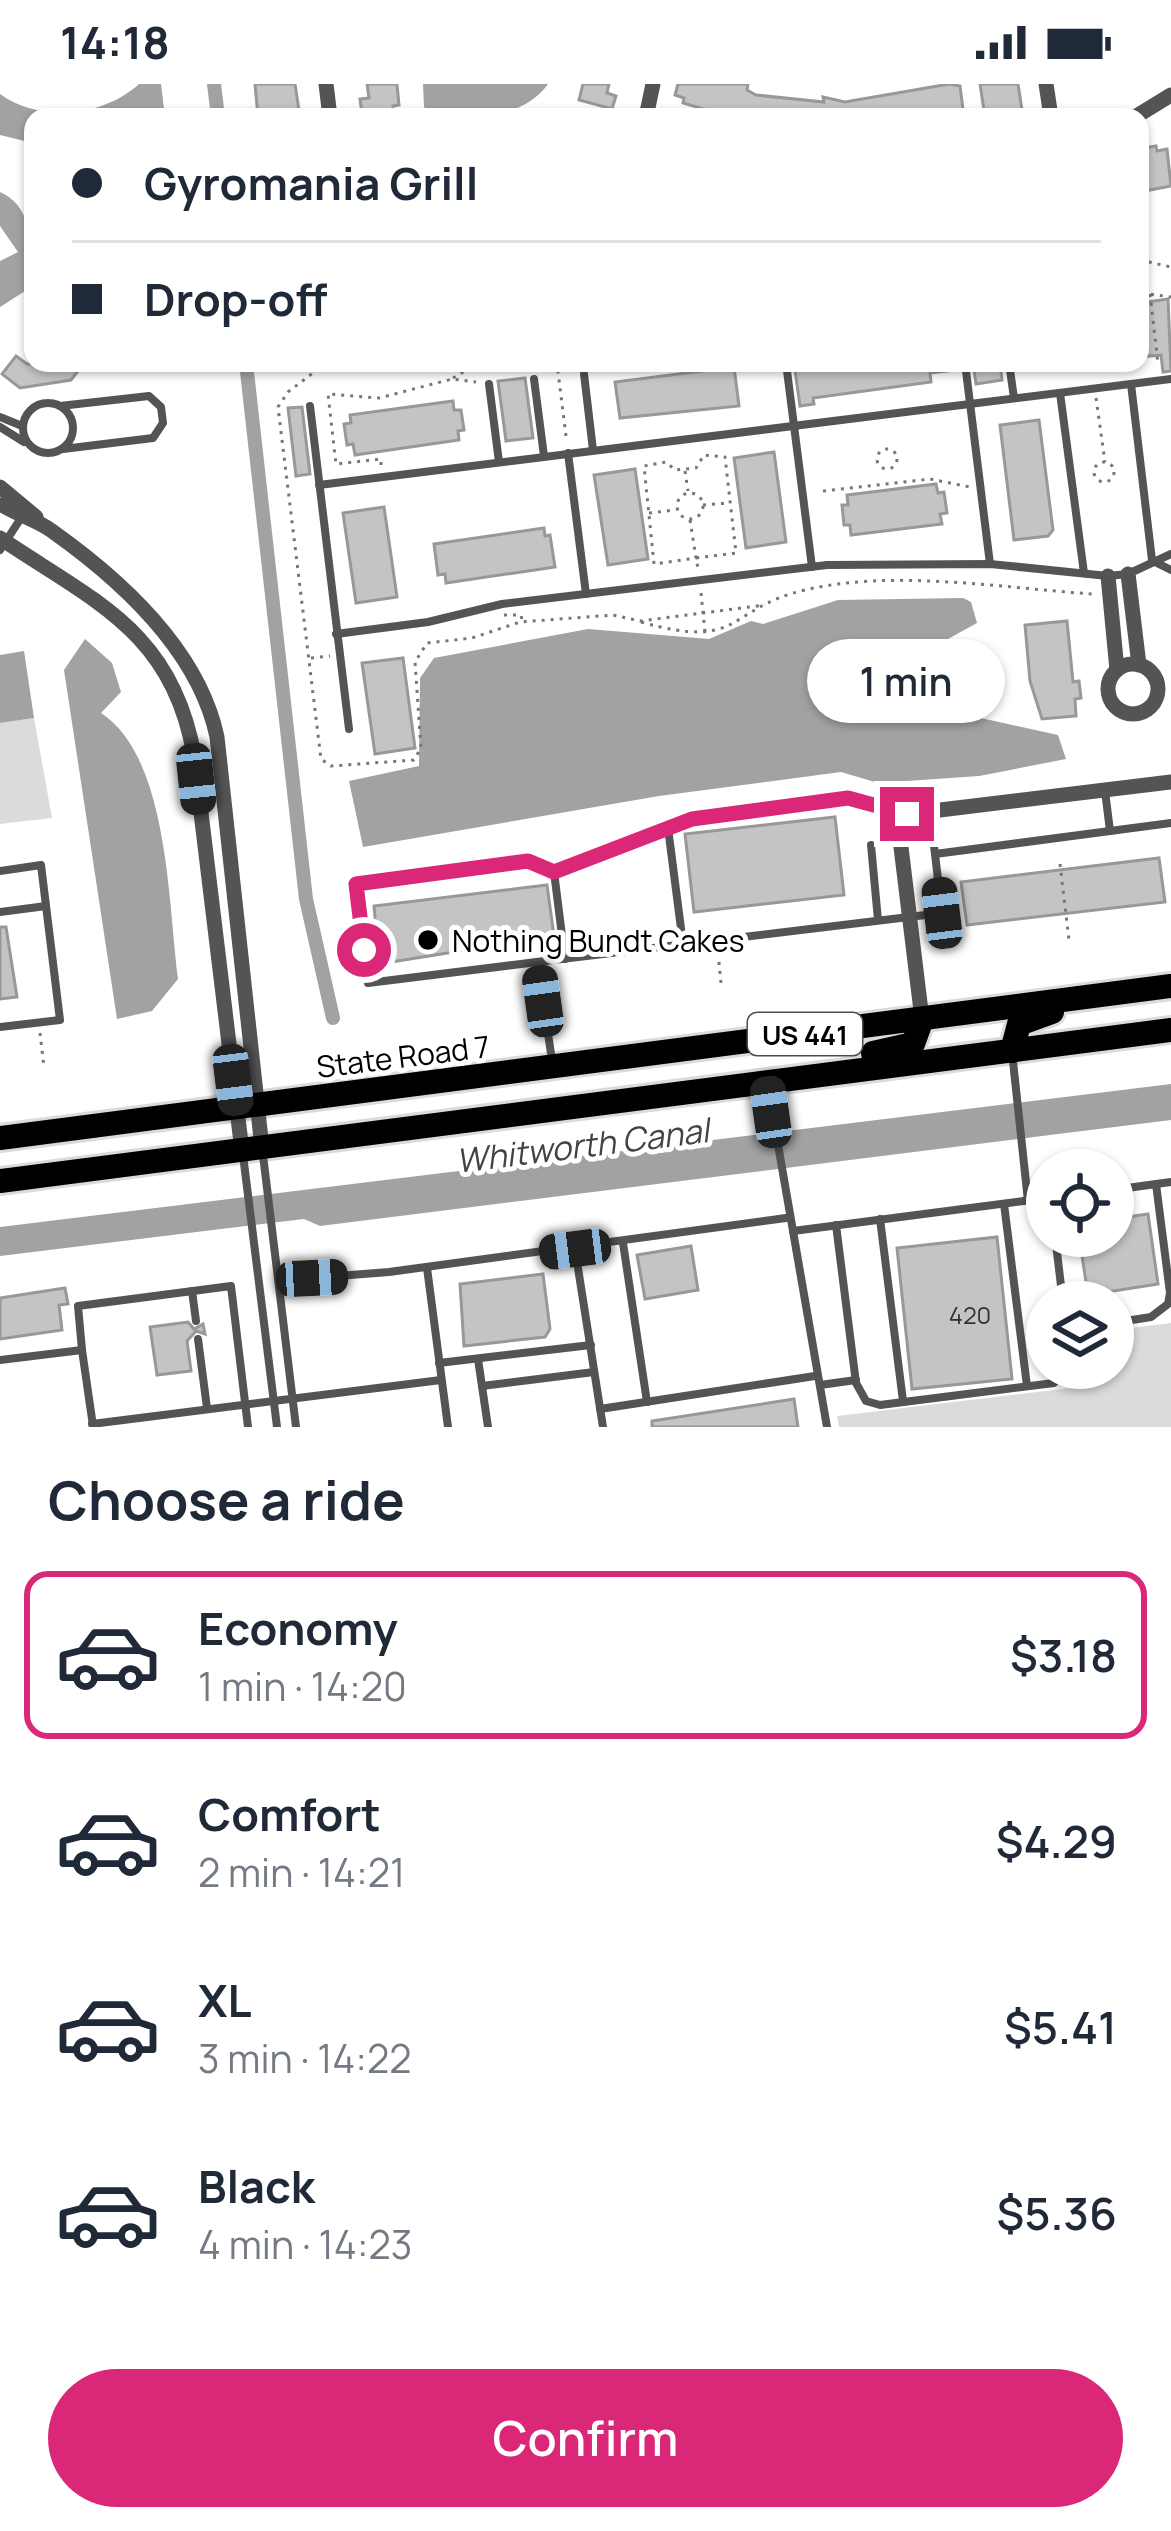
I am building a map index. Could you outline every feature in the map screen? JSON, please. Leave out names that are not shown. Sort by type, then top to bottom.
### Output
[{"type":"main road","name":"State Road 7","points":[[0,1138],[1171,986]]},
{"type":"main road","points":[[1012,1051],[1019,1024],[1032,1015],[1078,1009],[1117,994]]},
{"type":"main road","points":[[685,1094],[736,1071],[897,1050],[914,1044],[922,1019]]},
{"type":"main road","name":"US 441","points":[[0,1181],[1171,1030]]},
{"type":"street","points":[[0,487],[164,633],[207,703],[217,737],[252,1150]]},
{"type":"street","points":[[2,506],[24,512]]},
{"type":"street","points":[[1,546],[115,612],[144,640],[167,674],[186,716],[248,1107]]},
{"type":"street","points":[[1128,574],[1139,665]]},
{"type":"street","points":[[1108,576],[1117,670],[1106,689],[1108,700],[1127,713],[1171,703]]},
{"type":"street","points":[[1117,670],[1139,665],[1165,682],[1150,707]]},
{"type":"street","points":[[922,1019],[899,831],[907,814],[1171,782]]},
{"type":"lane","points":[[584,372],[593,450]]},
{"type":"lane","points":[[787,372],[812,566]]},
{"type":"lane","points":[[965,372],[990,564]]},
{"type":"lane","points":[[1010,372],[1013,398]]},
{"type":"lane","points":[[534,379],[544,456]]},
{"type":"lane","points":[[319,484],[1171,380]]},
{"type":"lane","points":[[489,384],[500,462]]},
{"type":"lane","points":[[1131,384],[1152,560]]},
{"type":"lane","points":[[1060,393],[1084,573]]},
{"type":"lane","points":[[0,427],[40,453],[153,438],[163,423],[161,407],[148,396],[33,407],[22,426],[28,444]]},
{"type":"lane","points":[[60,406],[74,430],[63,448]]},
{"type":"lane","points":[[310,406],[349,729]]},
{"type":"lane","points":[[0,417],[22,426]]},
{"type":"lane","points":[[568,453],[586,594]]},
{"type":"lane","points":[[1,546],[24,512]]},
{"type":"lane","points":[[336,634],[586,594],[812,566],[990,564],[1108,576],[1128,574],[1171,554]]},
{"type":"lane","points":[[1152,560],[1171,570]]},
{"type":"lane","points":[[1105,790],[1110,831]]},
{"type":"lane","points":[[907,814],[848,798],[692,819],[554,872],[528,861],[356,884],[368,982],[942,913],[930,812]]},
{"type":"lane","points":[[935,854],[1171,823]]},
{"type":"lane","points":[[668,828],[683,944]]},
{"type":"lane","points":[[871,844],[878,920]]},
{"type":"lane","points":[[0,871],[41,866],[60,1020],[0,1028]]},
{"type":"lane","points":[[554,872],[565,959]]},
{"type":"lane","points":[[0,912],[46,906]]},
{"type":"lane","points":[[537,962],[553,1067]]},
{"type":"lane","points":[[1012,1051],[1026,1181]]},
{"type":"lane","points":[[767,1083],[827,1427]]},
{"type":"lane","points":[[252,1150],[268,1197],[296,1427]]},
{"type":"lane","points":[[252,1150],[248,1198],[277,1427]]},
{"type":"lane","points":[[1134,1187],[1171,1182]]},
{"type":"lane","points":[[1151,1317],[1168,1304],[1170,1293],[1156,1184]]},
{"type":"lane","points":[[793,1231],[1026,1201]]},
{"type":"lane","points":[[1004,1204],[1026,1378]]},
{"type":"lane","points":[[278,1273],[312,1278],[427,1268],[787,1218]]},
{"type":"lane","points":[[880,1220],[903,1401]]},
{"type":"lane","points":[[836,1225],[856,1380],[866,1401],[1026,1386]]},
{"type":"lane","points":[[623,1243],[647,1402]]},
{"type":"lane","points":[[575,1249],[603,1427]]},
{"type":"lane","points":[[427,1268],[448,1427]]},
{"type":"lane","points":[[248,1427],[246,1403],[231,1286],[78,1306],[93,1425],[207,1408],[246,1403],[273,1400],[293,1397],[442,1379]]},
{"type":"lane","points":[[192,1291],[196,1321]]},
{"type":"lane","points":[[1134,1320],[1171,1315]]},
{"type":"lane","points":[[198,1340],[207,1408]]},
{"type":"lane","points":[[439,1363],[591,1346]]},
{"type":"lane","points":[[0,1360],[82,1350]]},
{"type":"lane","points":[[478,1359],[488,1427]]},
{"type":"lane","points":[[482,1386],[594,1372]]},
{"type":"lane","points":[[600,1409],[818,1380],[856,1380]]},
{"type":"path","points":[[1158,364],[1150,294],[1171,297]]},
{"type":"path","points":[[454,377],[455,372]]},
{"type":"path","points":[[381,466],[381,459],[336,464],[328,394],[394,396],[463,372]]},
{"type":"path","points":[[558,372],[566,436]]},
{"type":"path","points":[[454,377],[489,384]]},
{"type":"path","points":[[1095,388],[1105,462]]},
{"type":"path","points":[[883,440],[885,449],[878,461],[888,469]]},
{"type":"path","points":[[885,449],[897,457],[888,469],[889,484]]},
{"type":"path","points":[[704,455],[725,457],[730,502],[736,553],[655,564],[644,466],[666,462],[675,470],[695,468],[704,455]]},
{"type":"path","points":[[649,513],[677,509],[688,493],[685,469]]},
{"type":"path","points":[[823,491],[940,479],[972,488]]},
{"type":"path","points":[[688,493],[704,505],[730,502]]},
{"type":"path","points":[[690,520],[698,517],[704,505]]},
{"type":"path","points":[[677,509],[690,520],[698,570]]},
{"type":"path","points":[[640,621],[683,634],[705,633],[741,623],[765,605],[806,590],[918,582],[1092,594]]},
{"type":"path","points":[[700,589],[705,633]]},
{"type":"path","points":[[504,615],[521,615],[523,622]]},
{"type":"path","points":[[309,658],[330,656]]},
{"type":"path","points":[[1060,864],[1070,940]]},
{"type":"path","points":[[718,953],[721,983]]},
{"type":"path","points":[[40,1032],[44,1067]]},
{"type":"shaded area","points":[[139,84],[161,84],[164,108],[94,108]]},
{"type":"shaded area","points":[[423,84],[548,84],[516,108],[424,107]]},
{"type":"shaded area","points":[[0,94],[31,108],[24,108],[24,141],[0,135]]},
{"type":"shaded area","points":[[0,192],[24,216],[24,292],[0,307],[0,261],[18,252],[0,226]]},
{"type":"shaded area","points":[[963,598],[971,602],[977,623],[946,640],[946,705],[954,712],[1058,735],[1066,759],[979,776],[878,783],[841,772],[659,796],[363,847],[349,781],[419,766],[420,678],[434,658],[588,629],[709,639],[751,621],[763,624],[838,600]]},
{"type":"shaded area","points":[[85,639],[112,663],[121,692],[101,713],[123,734],[153,797],[178,979],[152,1011],[117,1019],[64,670]]},
{"type":"shaded area","points":[[24,651],[34,718],[0,723],[0,655]]},
{"type":"shaded area","points":[[34,718],[52,818],[0,824],[0,723]]},
{"type":"shaded area","points":[[1171,1084],[1171,1120],[320,1226],[304,1219],[0,1256],[0,1227]]},
{"type":"shaded area","points":[[1171,1323],[1171,1427],[839,1427],[837,1416],[1063,1389],[1134,1389],[1134,1327]]},
{"type":"building","points":[[255,84],[295,84],[299,108],[257,108]]},
{"type":"building","points":[[367,84],[397,84],[399,105],[393,108],[361,108],[360,99],[369,98]]},
{"type":"building","points":[[583,84],[609,84],[607,93],[616,96],[612,108],[579,100]]},
{"type":"building","points":[[678,84],[748,84],[747,90],[756,95],[845,102],[949,84],[960,86],[963,108],[700,108],[675,95]]},
{"type":"building","points":[[980,84],[1018,84],[1022,108],[984,108]]},
{"type":"building","points":[[1149,147],[1167,149],[1171,186],[1149,190]]},
{"type":"building","points":[[1168,299],[1171,371],[1163,372],[1161,355],[1149,356],[1149,302]]},
{"type":"building","points":[[16,356],[24,362],[24,372],[77,372],[71,380],[20,388],[2,374]]},
{"type":"building","points":[[735,372],[739,406],[620,418],[615,382]]},
{"type":"building","points":[[795,372],[939,372],[930,373],[931,382],[813,398],[814,404],[800,406]]},
{"type":"building","points":[[974,372],[1001,372],[1002,380],[976,384]]},
{"type":"building","points":[[525,378],[533,438],[506,441],[498,381]]},
{"type":"building","points":[[453,401],[454,410],[461,410],[464,430],[458,431],[459,440],[355,455],[353,444],[347,445],[344,424],[351,423],[350,415]]},
{"type":"building","points":[[302,407],[310,474],[296,476],[288,408]]},
{"type":"building","points":[[1039,420],[1053,530],[1048,536],[1014,540],[1000,425]]},
{"type":"building","points":[[774,452],[786,542],[746,548],[734,458]]},
{"type":"building","points":[[635,469],[648,559],[608,565],[594,475]]},
{"type":"building","points":[[936,484],[938,493],[944,492],[947,513],[940,514],[942,524],[851,535],[850,525],[844,525],[842,505],[848,505],[847,495]]},
{"type":"building","points":[[384,507],[397,597],[356,603],[343,513]]},
{"type":"building","points":[[544,528],[545,536],[550,535],[555,567],[446,583],[445,574],[438,575],[434,544]]},
{"type":"building","points":[[1067,621],[1073,682],[1079,681],[1081,698],[1075,699],[1076,716],[1042,719],[1030,681],[1025,625]]},
{"type":"building","points":[[403,658],[415,748],[375,754],[362,663]]},
{"type":"building","points":[[835,817],[844,895],[694,912],[685,834]]},
{"type":"building","points":[[1159,858],[1165,902],[967,925],[961,882]]},
{"type":"building","points":[[547,885],[554,936],[379,964],[374,906]]},
{"type":"building","points":[[0,927],[6,927],[17,997],[0,999]]},
{"type":"building","points":[[1148,1214],[1158,1284],[1134,1288],[1134,1281],[1086,1281],[1082,1257],[1134,1257],[1134,1216]]},
{"type":"building","points":[[997,1237],[1012,1379],[912,1389],[897,1248]]},
{"type":"building","points":[[691,1246],[698,1290],[645,1299],[637,1255]]},
{"type":"building","points":[[543,1274],[550,1329],[545,1337],[464,1346],[460,1284]]},
{"type":"building","points":[[65,1288],[68,1304],[59,1305],[62,1330],[0,1339],[0,1298]]},
{"type":"building","points":[[188,1322],[194,1329],[203,1324],[205,1334],[196,1331],[187,1341],[191,1371],[157,1375],[150,1327]]},
{"type":"building","points":[[794,1399],[798,1427],[652,1427],[652,1421]]},
{"type":"waterway","points":[[214,84],[217,108]]},
{"type":"waterway","points":[[247,372],[306,899],[333,1018]]},
{"type":"place","name":"Nothing Bundt Cakes","points":[[428,940]]},
{"type":"route","points":[[364,950],[356,884],[528,861],[554,872],[692,819],[848,798],[907,814]]},
{"type":"water label","name":"Whitworth Canal","points":[[582,1145]]}]
